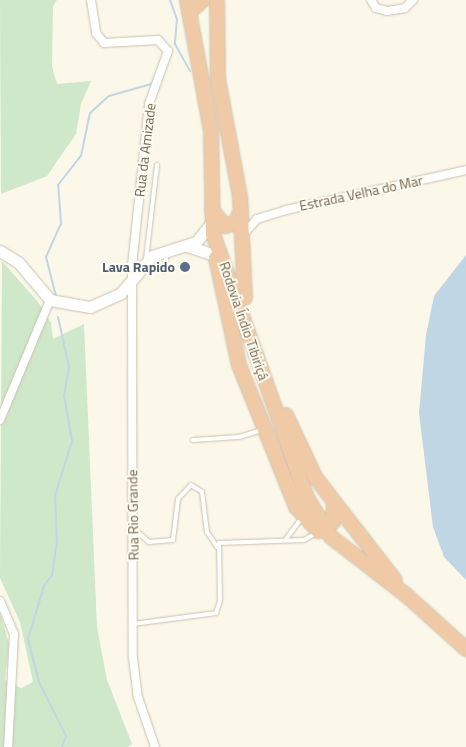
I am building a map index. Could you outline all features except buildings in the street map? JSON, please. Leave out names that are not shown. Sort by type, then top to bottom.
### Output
[{"type":"highway","points":[[210,0],[220,16]]},
{"type":"highway","name":"Rodovia Índio Tibiriçá","points":[[217,0],[220,16],[218,79],[241,212],[243,287],[268,367],[301,452],[334,504],[406,595]]},
{"type":"highway","name":"Rodovia Índio Tibiriçá","points":[[194,2],[195,40],[211,131],[212,222],[296,470],[321,530],[406,595],[466,649]]},
{"type":"highway","points":[[241,212],[235,223],[225,226],[218,222],[212,222],[215,255],[239,365],[302,516],[321,530],[335,518],[334,504]]},
{"type":"street","name":"Rua da Amizade","points":[[91,0],[96,33],[104,43],[158,40],[168,51],[149,104],[132,280]]},
{"type":"street","points":[[371,0],[376,8],[387,11],[405,8],[413,0]]},
{"type":"street","name":"Estrada Velha do Mar","points":[[257,219],[466,170]]},
{"type":"street","points":[[241,212],[257,219],[241,239]]},
{"type":"street","points":[[0,251],[19,263],[50,300],[76,307],[98,306],[132,280],[146,261],[166,250],[187,246],[202,237],[212,222]]},
{"type":"street","points":[[187,246],[215,255]]},
{"type":"street","name":"Rua Rio Grande","points":[[132,280],[134,529],[132,624],[138,697],[155,747]]},
{"type":"street","points":[[0,420],[50,300]]},
{"type":"street","points":[[0,601],[14,634],[8,747]]},
{"type":"lane","points":[[146,261],[157,165]]},
{"type":"lane","points":[[164,271],[166,250]]},
{"type":"lane","points":[[193,440],[239,437],[266,428]]},
{"type":"lane","points":[[132,624],[216,613],[220,601],[217,547],[207,532],[202,492],[191,485],[177,502],[173,540],[149,542],[134,529]]},
{"type":"lane","points":[[286,540],[302,516]]},
{"type":"lane","points":[[217,547],[223,542],[307,539],[321,530]]},
{"type":"green space","points":[[0,0],[57,0],[53,6],[52,66],[57,84],[91,81],[81,104],[76,134],[47,176],[1,194]]},
{"type":"green space","points":[[2,261],[38,302],[51,323],[53,339],[84,324],[97,627],[107,680],[132,744],[128,747],[0,747],[0,612],[9,644],[5,680],[21,688],[33,682],[20,622],[0,578]]},
{"type":"water","points":[[466,255],[466,580],[444,557],[433,527],[419,413],[426,335],[434,296]]},
{"type":"waterway","points":[[170,0],[177,19],[175,44],[190,71]]},
{"type":"waterway","points":[[56,296],[46,257],[61,224],[58,185],[81,156],[90,113],[109,96],[151,84]]},
{"type":"waterway","points":[[58,317],[69,367],[64,396],[72,441],[55,496],[57,541],[52,575],[44,586],[28,639],[39,682],[66,736],[62,747]]},
{"type":"place","name":"Lava Rapido","points":[[185,267]]}]
